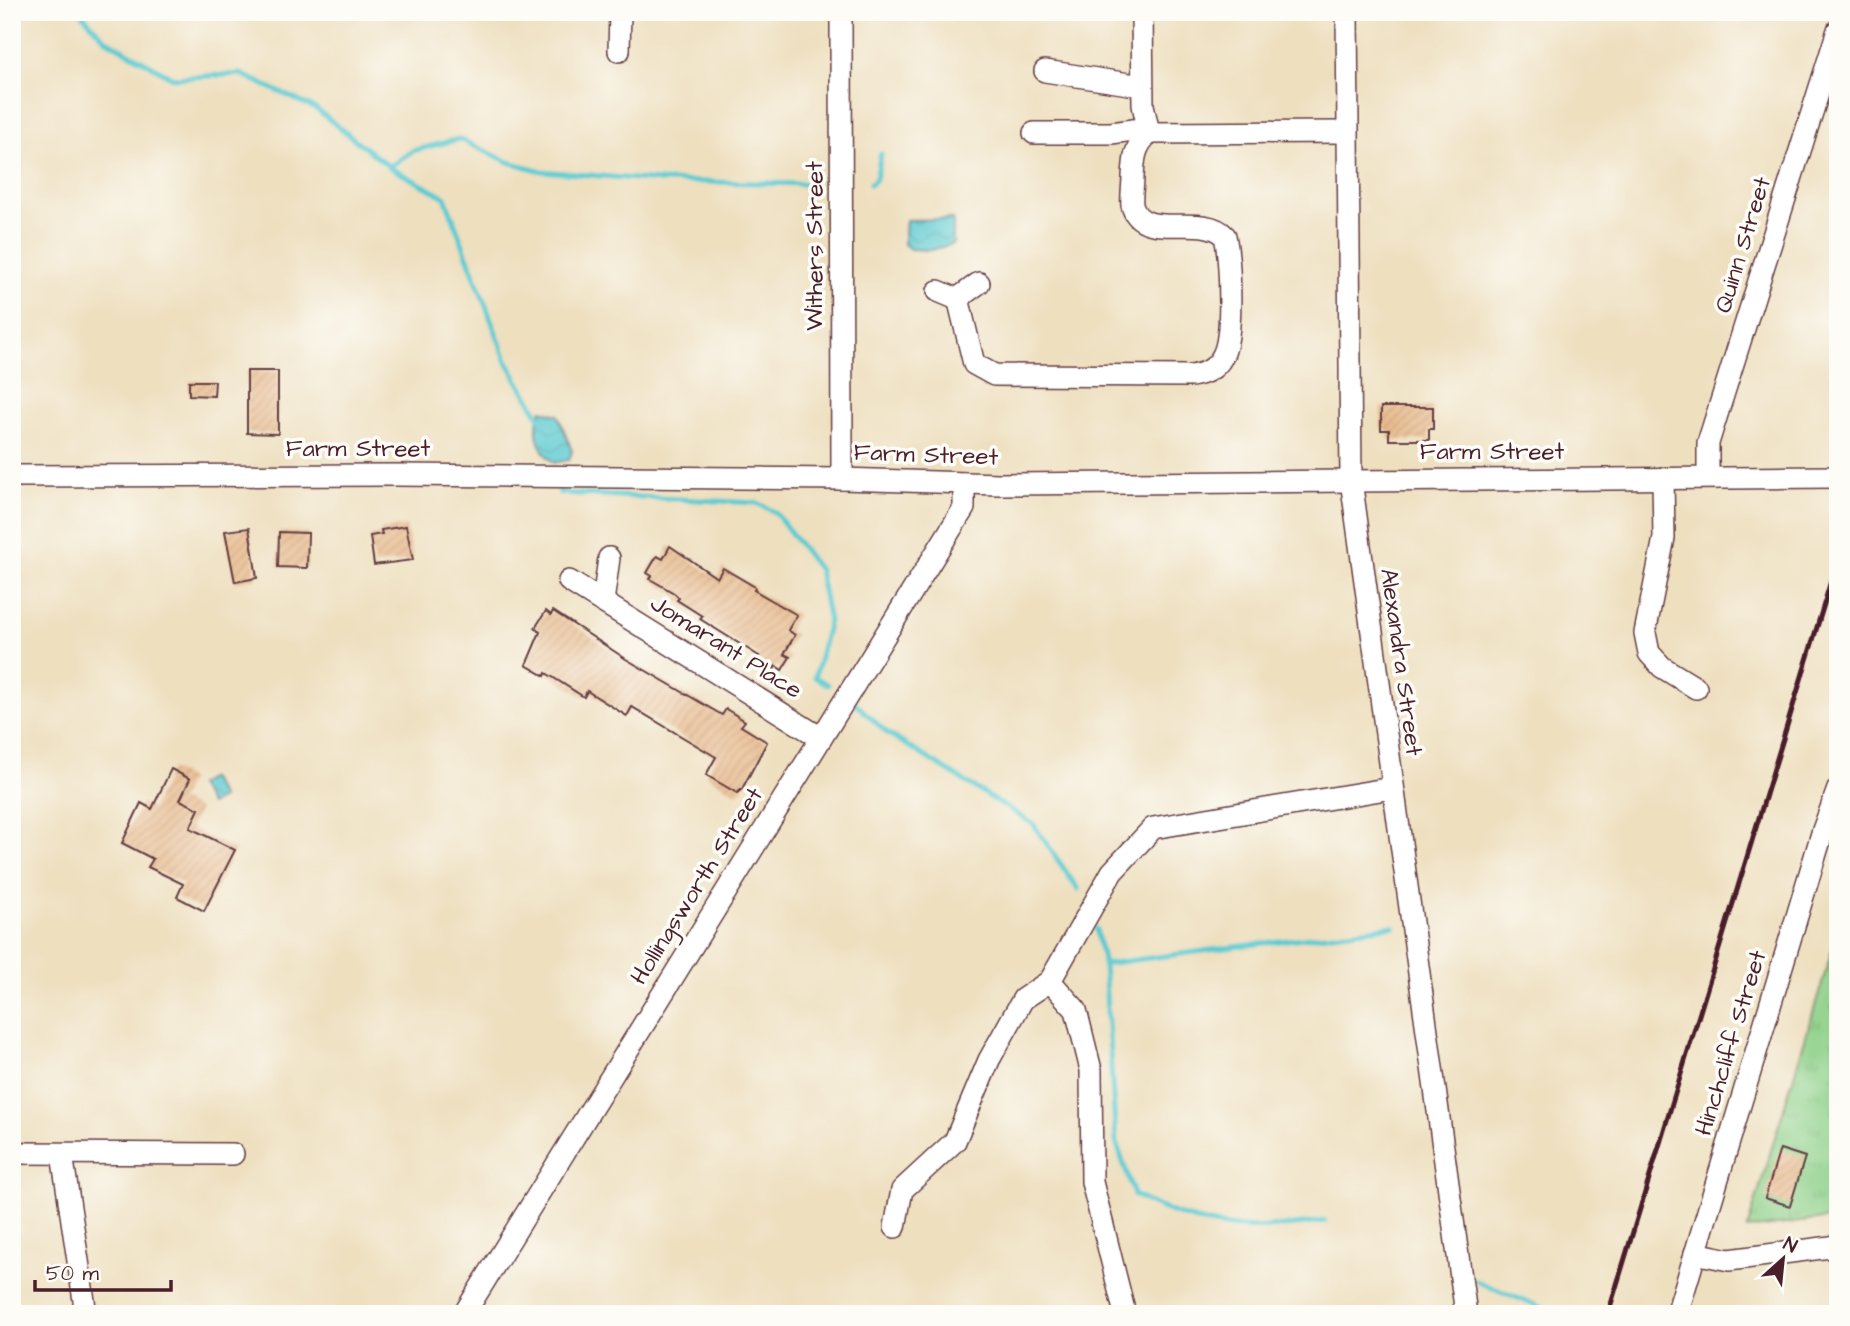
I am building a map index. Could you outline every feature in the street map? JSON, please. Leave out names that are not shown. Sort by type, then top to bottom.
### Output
[{"type":"street","points":[[620,12],[620,51]]},
{"type":"street","name":"Withers Street","points":[[841,12],[842,479]]},
{"type":"street","points":[[979,283],[948,295],[974,364],[994,375],[1191,376],[1212,369],[1223,356],[1228,340],[1225,236],[1220,231],[1204,225],[1153,225],[1138,217],[1132,205],[1134,157],[1138,144],[1149,130],[1142,86],[1142,12]]},
{"type":"street","name":"Alexandra Street","points":[[1347,12],[1351,480],[1466,1314]]},
{"type":"street","name":"Quinn Street","points":[[1708,477],[1708,443],[1838,30]]},
{"type":"street","points":[[1045,71],[1142,86]]},
{"type":"street","points":[[1034,133],[1149,130],[1347,132]]},
{"type":"street","name":"Farm Street","points":[[12,476],[395,475],[842,479],[964,483],[1296,484],[1351,480],[1838,477]]},
{"type":"street","points":[[1663,478],[1664,538],[1645,633],[1649,653],[1662,667],[1696,688]]},
{"type":"street","name":"Hollingsworth Street","points":[[464,1314],[964,508],[964,483]]},
{"type":"street","points":[[603,602],[609,558]]},
{"type":"street","name":"Jomarant Place","points":[[569,581],[821,738]]},
{"type":"street","points":[[895,1227],[902,1190],[954,1141],[989,1060],[1023,999],[1049,981],[1112,872],[1153,828],[1392,788]]},
{"type":"street","name":"Hinchcliff Street","points":[[1677,1314],[1819,843],[1838,789]]},
{"type":"street","points":[[1049,981],[1076,1010],[1091,1070],[1093,1182],[1124,1310]]},
{"type":"street","points":[[12,1153],[233,1154]]},
{"type":"street","points":[[62,1154],[86,1314]]},
{"type":"street","points":[[1695,1252],[1729,1260],[1838,1246]]},
{"type":"green space","points":[[1838,931],[1838,1217],[1747,1229]]},
{"type":"water","points":[[953,219],[953,244],[931,250],[910,249],[904,244],[906,220]]},
{"type":"water","points":[[542,410],[558,415],[572,451],[569,460],[554,463],[540,445],[537,424]]},
{"type":"water","points":[[210,778],[222,798],[210,805],[198,785]]},
{"type":"building","points":[[247,371],[278,371],[278,434],[247,433]]},
{"type":"building","points":[[189,381],[215,381],[214,396],[189,395]]},
{"type":"building","points":[[1381,407],[1433,407],[1433,429],[1429,429],[1429,440],[1389,440],[1389,430],[1381,430]]},
{"type":"building","points":[[406,526],[413,560],[374,565],[370,536],[382,534],[381,530]]},
{"type":"building","points":[[249,528],[257,578],[235,582],[225,531]]},
{"type":"building","points":[[279,532],[308,533],[307,568],[278,567]]},
{"type":"building","points":[[670,546],[717,578],[723,568],[797,615],[788,630],[795,635],[784,654],[790,657],[782,670],[776,666],[772,673],[755,663],[759,656],[700,619],[702,616],[677,600],[679,598],[674,593],[650,579],[652,576],[647,573],[657,556],[663,559]]},
{"type":"building","points":[[546,611],[551,615],[553,611],[626,659],[722,715],[726,709],[745,721],[741,726],[767,742],[742,789],[737,793],[706,775],[716,757],[632,707],[627,716],[587,691],[584,697],[546,673],[545,676],[526,665],[540,632],[535,628]]},
{"type":"building","points":[[171,769],[190,779],[180,800],[199,809],[190,828],[235,850],[204,911],[177,897],[183,884],[148,867],[153,859],[122,843],[141,803],[152,809]]},
{"type":"building","points":[[1780,1149],[1805,1157],[1790,1206],[1765,1198]]},
{"type":"waterway","points":[[80,12],[105,39],[173,78],[241,74],[316,109],[391,168],[445,197],[507,362],[542,421]]},
{"type":"waterway","points":[[389,167],[412,151],[459,139],[509,162],[542,171],[660,181],[810,184]]},
{"type":"waterway","points":[[870,184],[876,179],[881,154]]},
{"type":"waterway","points":[[560,489],[560,493],[757,503],[775,512],[819,570],[829,621],[815,677],[828,685]]},
{"type":"waterway","points":[[855,703],[887,733],[1033,824],[1078,889]]},
{"type":"waterway","points":[[1104,964],[1394,926]]},
{"type":"waterway","points":[[1096,929],[1104,964],[1116,1141],[1134,1195],[1182,1216],[1227,1226],[1273,1227],[1325,1221]]},
{"type":"waterway","points":[[1476,1281],[1557,1314]]},
{"type":"railway","points":[[1608,1314],[1838,558]]}]
